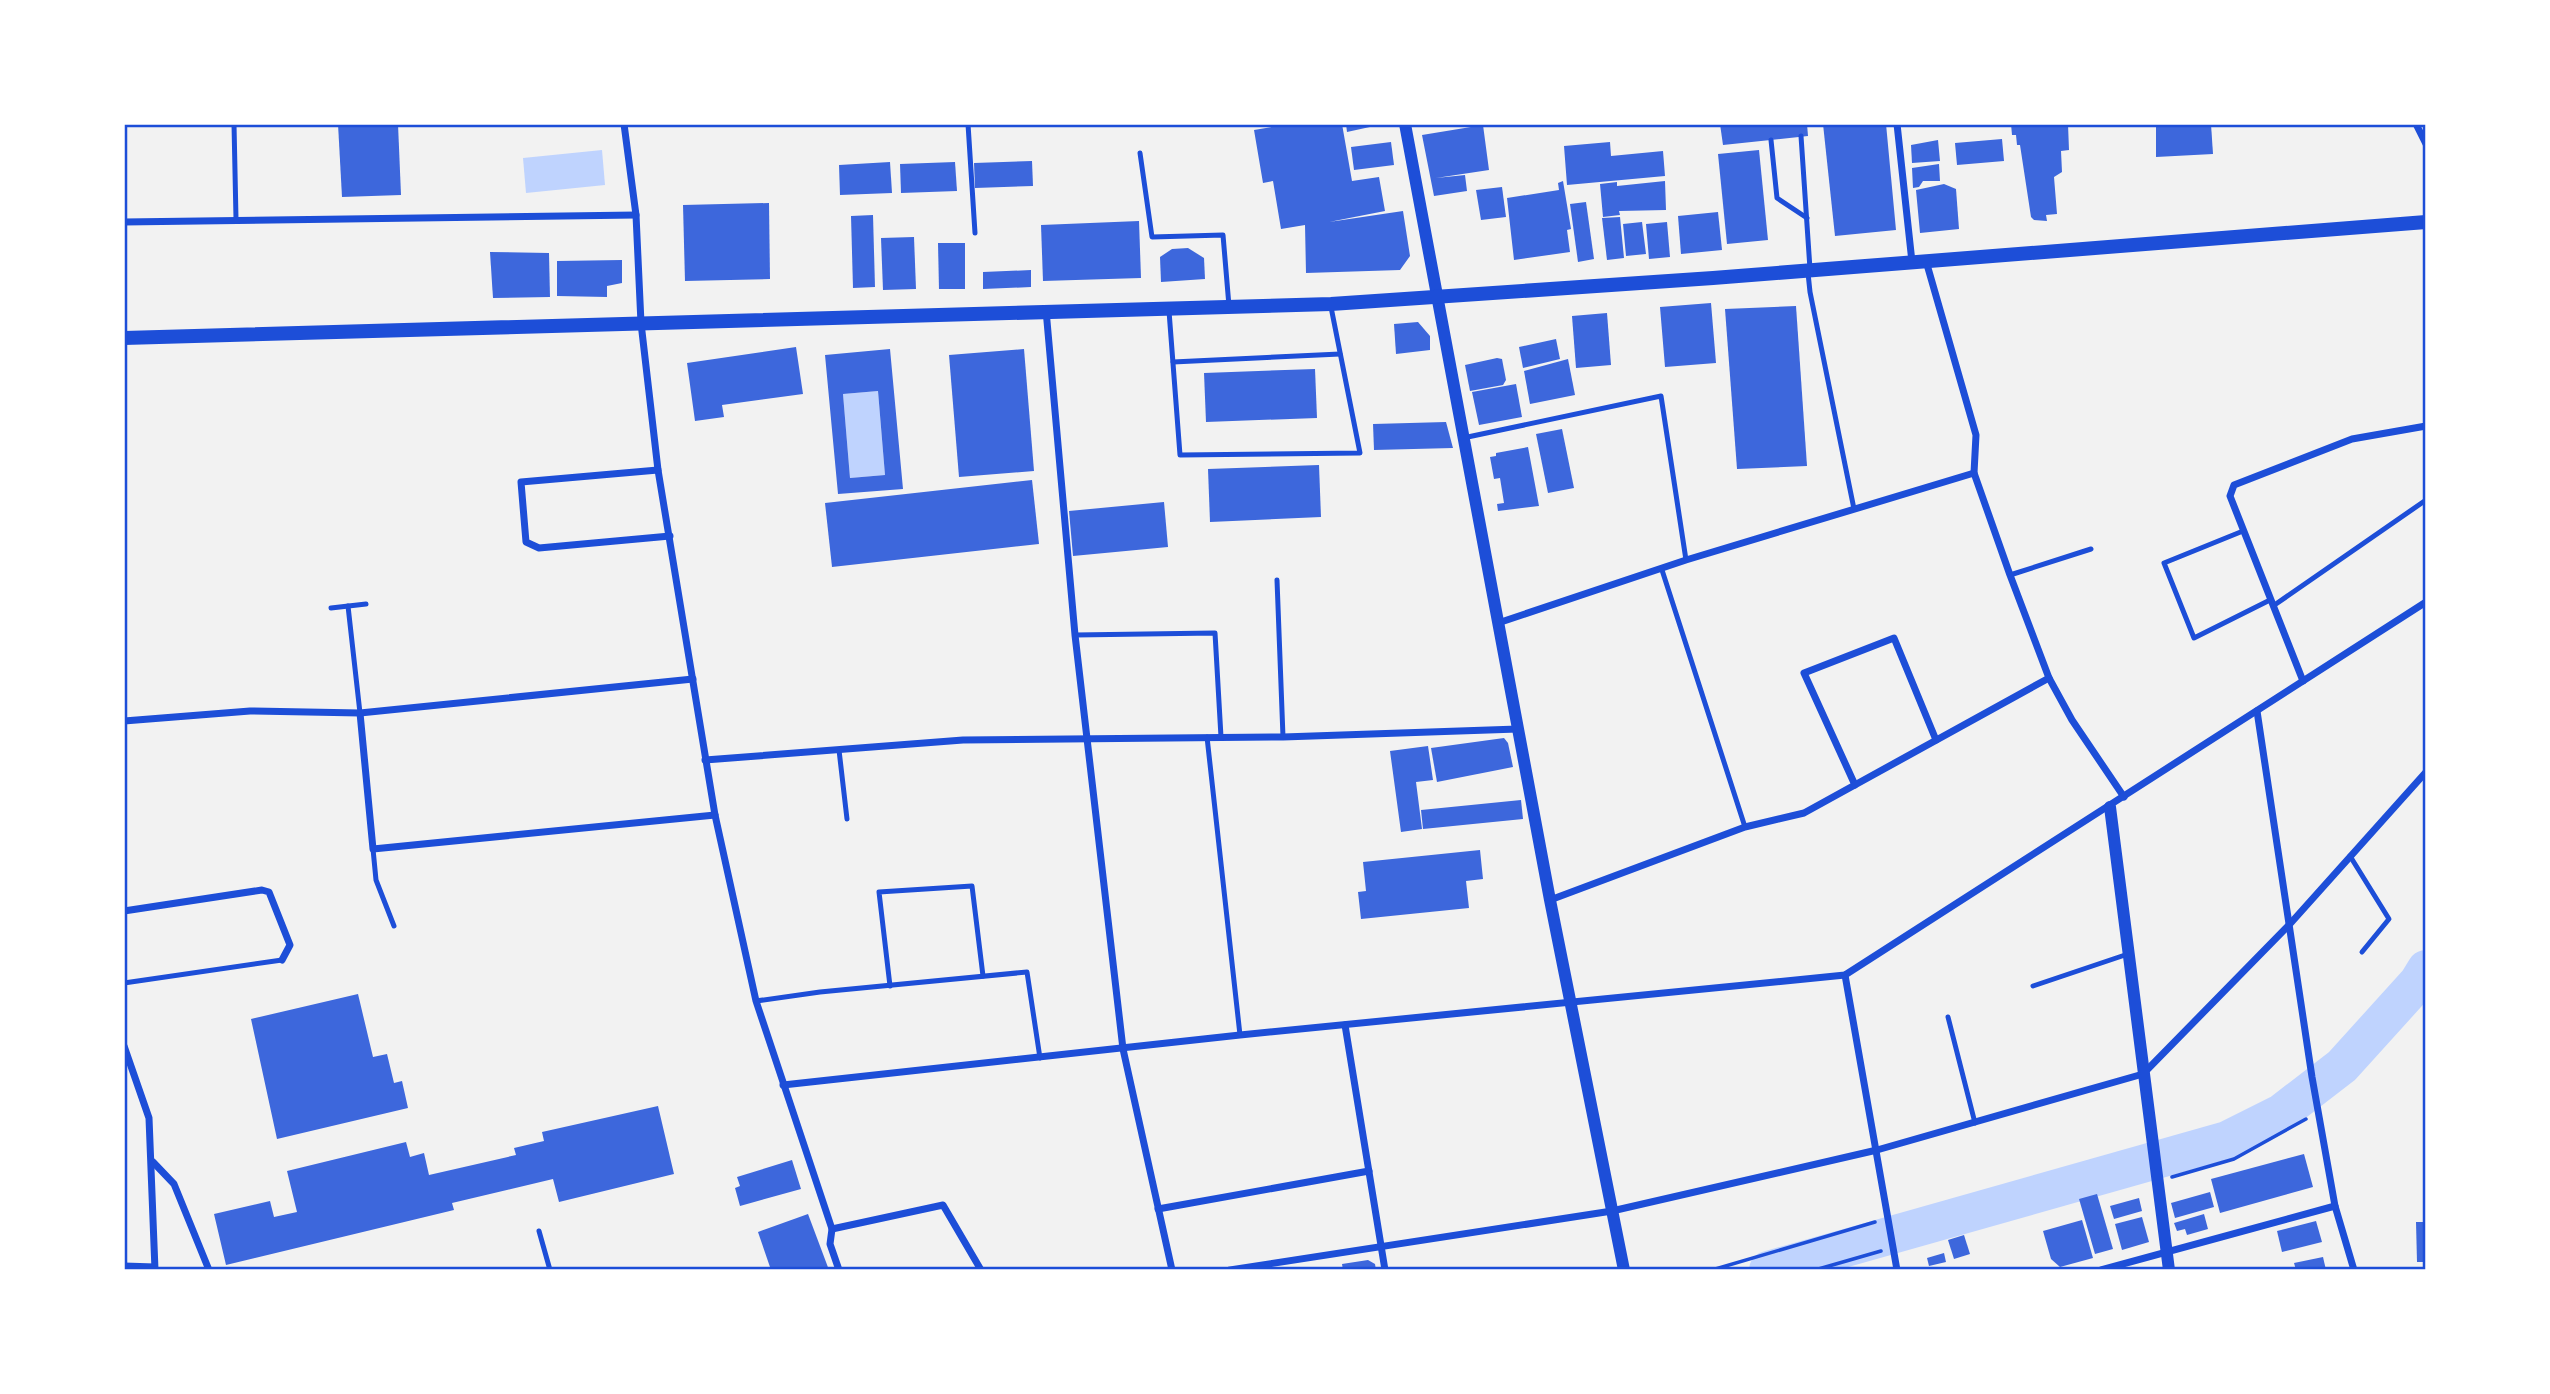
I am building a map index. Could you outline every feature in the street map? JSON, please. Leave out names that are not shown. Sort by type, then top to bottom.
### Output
[{"type":"main road","points":[[124,338],[1331,304],[2426,222]]},
{"type":"street","points":[[624,124],[636,215],[641,323],[658,470],[715,815],[756,1001],[832,1229],[830,1244],[838,1270]]},
{"type":"street","points":[[1411,124],[1405,125],[1463,438],[1550,900],[1624,1270]]},
{"type":"street","points":[[1896,124],[1919,261],[1976,435],[1974,473],[2049,678],[2072,720],[2124,797]]},
{"type":"street","points":[[2416,124],[2426,144]]},
{"type":"street","points":[[124,222],[636,215]]},
{"type":"street","points":[[1046,310],[1075,635],[1123,1049],[1172,1270]]},
{"type":"street","points":[[2303,681],[2230,496],[2234,485],[2352,439],[2426,426]]},
{"type":"street","points":[[658,470],[521,482],[526,542],[539,548],[670,536]]},
{"type":"street","points":[[1498,623],[1686,560],[1974,473]]},
{"type":"street","points":[[783,1086],[1240,1035],[1572,1005],[1845,975],[2426,602]]},
{"type":"street","points":[[1855,785],[1804,674],[1894,638],[1936,740]]},
{"type":"street","points":[[1550,900],[1745,827],[1804,813],[2049,678]]},
{"type":"street","points":[[124,721],[250,711],[360,713],[693,679]]},
{"type":"street","points":[[2257,711],[2312,1077],[2335,1206],[2354,1270]]},
{"type":"street","points":[[360,713],[373,849],[715,815]]},
{"type":"street","points":[[705,760],[963,740],[1283,737],[1518,729]]},
{"type":"street","points":[[1230,1270],[1612,1210],[1877,1150],[2143,1074],[2289,925],[2426,772]]},
{"type":"street","points":[[2110,807],[2169,1270]]},
{"type":"street","points":[[124,911],[262,890],[269,892],[290,945],[282,960]]},
{"type":"street","points":[[1845,975],[1897,1270]]},
{"type":"street","points":[[1345,1025],[1385,1270]]},
{"type":"street","points":[[124,1046],[149,1118],[153,1162],[155,1268]]},
{"type":"street","points":[[153,1162],[174,1184],[209,1270]]},
{"type":"street","points":[[1158,1209],[1369,1171]]},
{"type":"street","points":[[832,1229],[943,1205],[981,1270]]},
{"type":"street","points":[[2101,1270],[2335,1206]]},
{"type":"lane","points":[[234,124],[236,219]]},
{"type":"lane","points":[[968,124],[975,233]]},
{"type":"lane","points":[[1801,136],[1810,292],[1854,509]]},
{"type":"lane","points":[[1771,140],[1777,198],[1807,218]]},
{"type":"lane","points":[[1140,153],[1152,237],[1223,235],[1229,306]]},
{"type":"lane","points":[[1169,308],[1180,455],[1360,453],[1331,304]]},
{"type":"lane","points":[[1173,362],[1340,354]]},
{"type":"lane","points":[[1463,438],[1661,396],[1686,560]]},
{"type":"lane","points":[[2243,531],[2164,563],[2194,638],[2272,603],[2426,500]]},
{"type":"lane","points":[[2010,575],[2091,549]]},
{"type":"lane","points":[[1662,570],[1745,827]]},
{"type":"lane","points":[[1278,580],[1283,737]]},
{"type":"lane","points":[[331,608],[366,604]]},
{"type":"lane","points":[[348,606],[360,713]]},
{"type":"lane","points":[[1075,635],[1214,633],[1221,737]]},
{"type":"lane","points":[[1207,737],[1240,1035]]},
{"type":"lane","points":[[839,750],[847,820]]},
{"type":"lane","points":[[373,849],[376,880],[394,926]]},
{"type":"lane","points":[[2350,856],[2389,919],[2362,952]]},
{"type":"lane","points":[[890,986],[879,892],[972,886],[983,976]]},
{"type":"lane","points":[[2033,986],[2128,954]]},
{"type":"lane","points":[[124,983],[282,960]]},
{"type":"lane","points":[[756,1001],[1027,972],[1040,1058]]},
{"type":"lane","points":[[1948,1017],[1975,1124]]},
{"type":"lane","points":[[539,1231],[550,1270]]},
{"type":"lane","points":[[124,1265],[155,1268]]},
{"type":"path","points":[[2157,1181],[2234,1159],[2270,1142],[2319,1108]]},
{"type":"path","points":[[1713,1270],[1888,1218]]},
{"type":"path","points":[[1815,1270],[1892,1247]]},
{"type":"water","points":[[602,150],[605,185],[526,193],[523,158]]},
{"type":"water","points":[[878,391],[885,475],[850,478],[843,394]]},
{"type":"building","points":[[338,124],[398,124],[401,195],[342,197]]},
{"type":"building","points":[[1290,124],[1342,124],[1352,181],[1379,177],[1385,211],[1329,222],[1403,211],[1410,256],[1400,270],[1306,273],[1305,225],[1281,229],[1273,181],[1263,183],[1254,130]]},
{"type":"building","points":[[1346,124],[1379,124],[1379,125],[1347,132]]},
{"type":"building","points":[[1720,124],[1807,124],[1808,136],[1723,145]]},
{"type":"building","points":[[1823,124],[1886,124],[1896,230],[1835,236]]},
{"type":"building","points":[[2011,124],[2068,124],[2069,150],[2061,151],[2062,172],[2054,177],[2057,214],[2046,215],[2047,221],[2034,220],[2031,217],[2020,145],[2017,145],[2016,135],[2012,135]]},
{"type":"building","points":[[2211,124],[2213,154],[2156,157],[2156,125]]},
{"type":"building","points":[[1483,125],[1489,170],[1436,178],[1465,175],[1467,191],[1434,196],[1422,135]]},
{"type":"building","points":[[2002,139],[2004,161],[1957,165],[1955,143]]},
{"type":"building","points":[[1938,140],[1940,161],[1912,163],[1911,145]]},
{"type":"building","points":[[1391,142],[1394,165],[1354,170],[1351,147]]},
{"type":"building","points":[[1610,142],[1611,156],[1663,151],[1665,176],[1567,185],[1564,146]]},
{"type":"building","points":[[1759,150],[1768,240],[1727,244],[1718,154]]},
{"type":"building","points":[[1032,161],[1033,186],[975,188],[974,163]]},
{"type":"building","points":[[890,162],[892,193],[840,195],[839,165]]},
{"type":"building","points":[[955,162],[957,191],[901,193],[900,164]]},
{"type":"building","points":[[1939,164],[1940,181],[1923,181],[1919,187],[1913,188],[1912,168]]},
{"type":"building","points":[[1563,181],[1571,229],[1567,230],[1570,252],[1514,260],[1507,198],[1559,190],[1558,183]]},
{"type":"building","points":[[1665,181],[1666,210],[1619,211],[1620,215],[1603,217],[1600,184],[1617,182],[1617,186]]},
{"type":"building","points":[[1944,184],[1956,189],[1959,229],[1920,233],[1916,190]]},
{"type":"building","points":[[1502,187],[1506,217],[1481,220],[1476,190]]},
{"type":"building","points":[[1586,202],[1594,259],[1578,262],[1570,204]]},
{"type":"building","points":[[769,203],[770,279],[685,281],[683,205]]},
{"type":"building","points":[[1718,212],[1722,250],[1681,254],[1678,216]]},
{"type":"building","points":[[873,215],[875,287],[853,288],[851,216]]},
{"type":"building","points":[[1620,217],[1624,258],[1607,260],[1602,218]]},
{"type":"building","points":[[1139,221],[1141,278],[1043,281],[1041,225]]},
{"type":"building","points":[[1642,222],[1646,254],[1626,256],[1623,224]]},
{"type":"building","points":[[1667,222],[1670,257],[1649,259],[1646,224]]},
{"type":"building","points":[[914,237],[916,289],[883,290],[881,238]]},
{"type":"building","points":[[938,243],[965,243],[965,289],[939,289]]},
{"type":"building","points":[[1188,248],[1204,258],[1205,279],[1161,282],[1160,257],[1172,249]]},
{"type":"building","points":[[490,252],[549,253],[550,297],[493,298]]},
{"type":"building","points":[[622,260],[622,283],[607,286],[607,297],[557,296],[557,261]]},
{"type":"building","points":[[1031,270],[1031,287],[983,289],[983,272]]},
{"type":"building","points":[[1711,303],[1716,363],[1665,367],[1660,307]]},
{"type":"building","points":[[1796,306],[1807,466],[1737,469],[1725,309]]},
{"type":"building","points":[[1607,313],[1611,365],[1576,368],[1572,316]]},
{"type":"building","points":[[1418,322],[1430,336],[1430,350],[1396,354],[1394,324]]},
{"type":"building","points":[[1556,339],[1560,359],[1523,368],[1519,347]]},
{"type":"building","points":[[796,347],[803,394],[722,405],[724,417],[695,421],[687,363]]},
{"type":"building","points":[[890,349],[903,489],[838,494],[825,355]],"holes":[[[878,391],[885,475],[850,478],[843,394]]]},
{"type":"building","points":[[1024,349],[1034,471],[959,477],[949,355]]},
{"type":"building","points":[[1502,359],[1506,380],[1503,385],[1470,391],[1465,365]]},
{"type":"building","points":[[1568,359],[1575,395],[1530,404],[1524,371]]},
{"type":"building","points":[[1315,369],[1317,418],[1206,422],[1204,373]]},
{"type":"building","points":[[1516,384],[1522,417],[1479,425],[1472,392]]},
{"type":"building","points":[[1446,422],[1453,448],[1374,450],[1373,424]]},
{"type":"building","points":[[1562,429],[1574,488],[1548,493],[1536,434]]},
{"type":"building","points":[[1528,447],[1539,506],[1498,511],[1497,504],[1504,503],[1500,478],[1494,479],[1490,457],[1496,456],[1496,453]]},
{"type":"building","points":[[1319,465],[1321,517],[1210,522],[1208,469]]},
{"type":"building","points":[[1032,480],[1039,544],[832,567],[825,503]]},
{"type":"building","points":[[1164,502],[1168,547],[1073,556],[1069,511]]},
{"type":"building","points":[[1504,738],[1508,743],[1513,767],[1437,782],[1431,748]]},
{"type":"building","points":[[1428,746],[1433,780],[1416,782],[1422,829],[1401,832],[1390,751]]},
{"type":"building","points":[[1521,800],[1523,819],[1423,829],[1421,810]]},
{"type":"building","points":[[1480,850],[1483,879],[1466,881],[1469,908],[1361,919],[1358,892],[1366,891],[1363,862]]},
{"type":"building","points":[[358,994],[373,1057],[387,1054],[394,1083],[402,1081],[408,1108],[277,1139],[251,1019]]},
{"type":"building","points":[[658,1106],[674,1174],[559,1202],[553,1179],[452,1203],[454,1210],[226,1265],[214,1214],[270,1201],[274,1217],[297,1212],[287,1171],[406,1142],[410,1157],[424,1153],[429,1175],[516,1155],[514,1148],[544,1141],[542,1132]]},
{"type":"building","points":[[2304,1154],[2313,1187],[2220,1213],[2211,1179]]},
{"type":"building","points":[[792,1160],[801,1189],[740,1206],[735,1188],[740,1186],[737,1177]]},
{"type":"building","points":[[2210,1192],[2214,1207],[2175,1218],[2171,1203]]},
{"type":"building","points":[[2097,1194],[2113,1249],[2095,1254],[2079,1199]]},
{"type":"building","points":[[2139,1198],[2142,1211],[2114,1219],[2110,1206]]},
{"type":"building","points":[[808,1214],[829,1270],[771,1270],[758,1232]]},
{"type":"building","points":[[2204,1214],[2208,1229],[2187,1235],[2185,1229],[2177,1231],[2174,1223]]},
{"type":"building","points":[[2142,1217],[2149,1242],[2122,1250],[2115,1224]]},
{"type":"building","points":[[2082,1220],[2093,1258],[2060,1267],[2051,1259],[2043,1231]]},
{"type":"building","points":[[2316,1221],[2322,1242],[2282,1252],[2277,1231]]},
{"type":"building","points":[[2416,1222],[2426,1222],[2426,1262],[2417,1262]]},
{"type":"building","points":[[1964,1235],[1970,1254],[1954,1259],[1948,1240]]},
{"type":"building","points":[[1944,1253],[1946,1262],[1929,1266],[1927,1258]]},
{"type":"building","points":[[2323,1257],[2326,1270],[2296,1270],[2294,1263]]},
{"type":"building","points":[[1368,1260],[1375,1264],[1376,1270],[1343,1270],[1342,1264]]},
{"type":"waterway","points":[[1768,1270],[2227,1140],[2281,1113],[2342,1066],[2418,982],[2426,969]]}]
